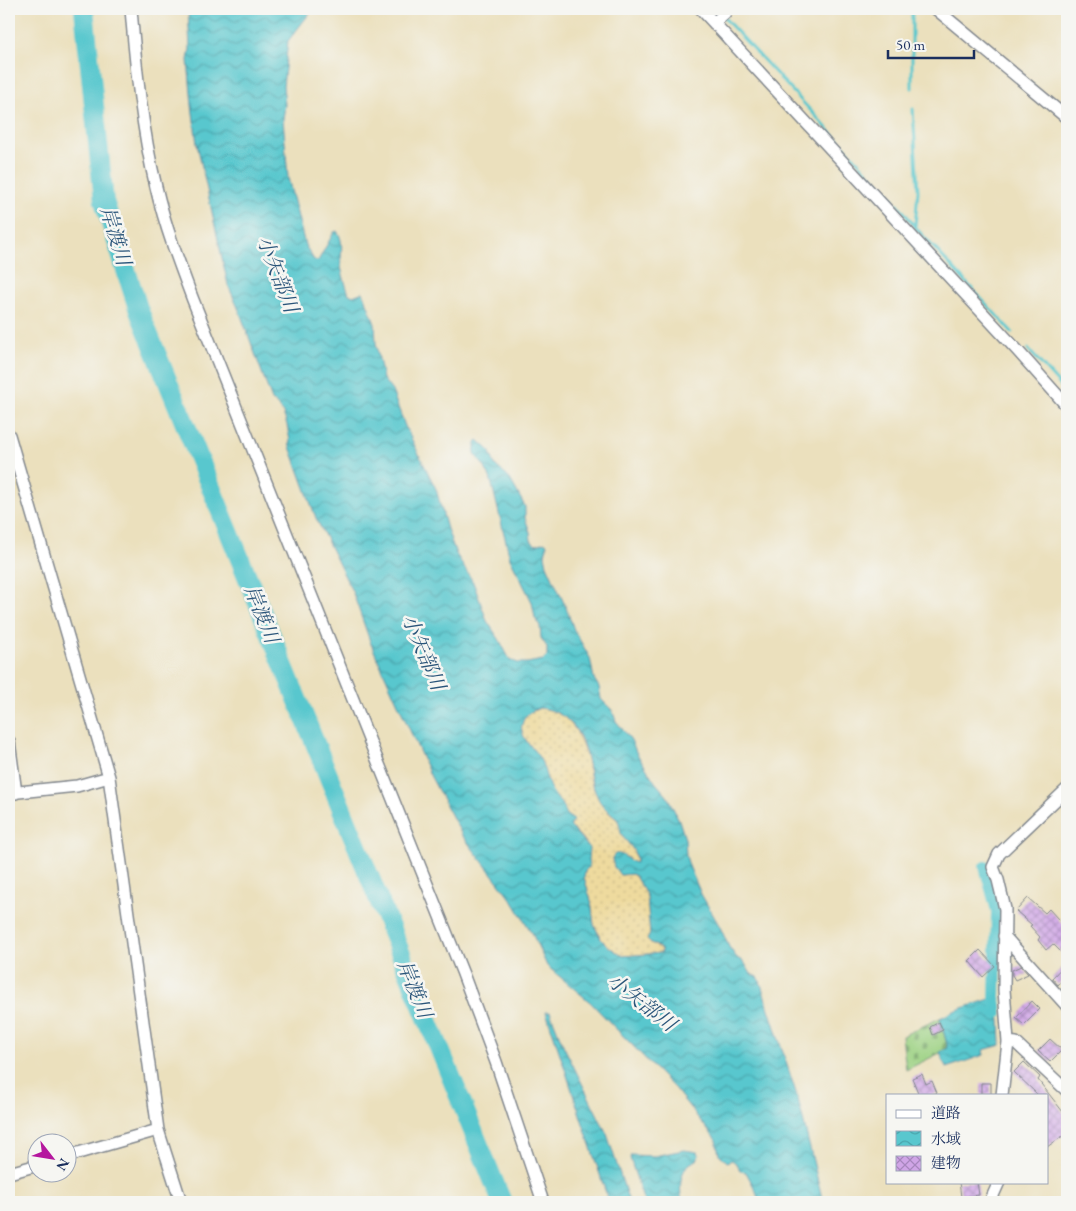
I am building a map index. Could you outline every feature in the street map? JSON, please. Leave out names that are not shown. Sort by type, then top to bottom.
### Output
[{"type":"street","points":[[131,9],[143,121],[156,187],[169,235],[463,974],[496,1062],[543,1202]]},
{"type":"street","points":[[700,9],[721,17],[1067,406]]},
{"type":"street","points":[[936,9],[1067,118]]},
{"type":"street","points":[[10,441],[109,777],[158,1130],[181,1202]]},
{"type":"street","points":[[9,741],[13,793],[78,786],[109,777]]},
{"type":"street","points":[[1002,1094],[1008,1042],[1004,990],[1005,909],[993,867],[999,854],[1067,790]]},
{"type":"street","points":[[1004,936],[1067,1006]]},
{"type":"street","points":[[1008,1042],[1016,1043],[1067,1091]]},
{"type":"street","points":[[78,1153],[158,1130]]},
{"type":"street","points":[[9,1173],[28,1168]]},
{"type":"street","points":[[990,1202],[998,1184]]},
{"type":"sand","points":[[540,708],[551,710],[565,717],[576,730],[587,758],[592,786],[609,813],[619,821],[623,837],[634,849],[636,863],[625,856],[613,862],[620,875],[632,874],[635,876],[647,896],[650,934],[648,941],[661,949],[662,953],[623,956],[601,939],[594,925],[591,901],[584,877],[585,871],[588,868],[586,842],[570,826],[571,822],[549,787],[540,759],[523,736],[521,727],[523,720],[531,712]]},
{"type":"green space","points":[[940,1018],[948,1049],[906,1070],[902,1036]]},
{"type":"water","name":"小矢部川","points":[[188,9],[313,9],[288,41],[283,86],[285,105],[283,119],[288,178],[305,245],[314,260],[318,261],[334,232],[337,231],[342,244],[341,267],[349,294],[353,296],[363,292],[375,324],[376,344],[383,379],[392,391],[405,426],[436,489],[456,554],[473,582],[487,621],[510,660],[518,663],[543,660],[547,656],[547,647],[541,638],[540,626],[535,618],[532,602],[510,558],[490,477],[475,454],[478,440],[489,450],[495,465],[510,479],[521,499],[525,507],[525,518],[531,541],[536,545],[544,542],[547,544],[545,555],[547,565],[574,630],[590,658],[594,679],[599,687],[601,699],[612,710],[616,721],[631,740],[637,754],[655,782],[667,796],[679,820],[685,839],[686,856],[689,866],[701,894],[729,947],[737,958],[744,962],[751,974],[759,978],[798,1099],[823,1202],[759,1202],[756,1191],[746,1172],[740,1171],[738,1165],[732,1160],[727,1162],[719,1154],[716,1140],[675,1089],[590,1002],[547,966],[533,935],[512,900],[462,835],[431,777],[371,644],[353,593],[316,518],[289,444],[287,424],[280,408],[272,400],[228,285],[197,144],[188,60],[190,49]],"holes":[[[540,708],[564,717],[572,724],[580,736],[595,792],[603,805],[617,819],[623,837],[635,854],[636,863],[621,854],[615,854],[612,858],[614,867],[620,875],[632,874],[635,876],[647,896],[650,934],[647,940],[661,949],[662,953],[623,956],[601,939],[594,925],[591,901],[584,877],[585,871],[589,867],[589,848],[570,826],[570,823],[574,820],[565,814],[549,786],[540,759],[523,735],[522,725],[529,713]]]},
{"type":"water","points":[[996,997],[1001,1045],[983,1050],[984,1055],[946,1068],[940,1052],[948,1048],[940,1018],[954,1011]]},
{"type":"water","points":[[546,1012],[550,1012],[564,1047],[607,1134],[629,1202],[609,1202]]},
{"type":"water","points":[[684,1150],[697,1152],[699,1155],[697,1160],[687,1167],[682,1177],[682,1202],[644,1202],[630,1158],[631,1155],[654,1156]]},
{"type":"building","points":[[1028,898],[1045,913],[1049,909],[1067,929],[1067,958],[1053,944],[1046,950],[1038,940],[1040,937],[1030,926],[1032,925],[1016,911]]},
{"type":"building","points":[[980,950],[995,966],[983,977],[969,961]]},
{"type":"building","points":[[1067,962],[1067,975],[1058,985],[1052,978]]},
{"type":"building","points":[[1021,966],[1028,974],[1015,980],[1012,970]]},
{"type":"building","points":[[1032,1001],[1040,1009],[1024,1025],[1016,1018]]},
{"type":"building","points":[[939,1022],[943,1030],[933,1035],[930,1027]]},
{"type":"building","points":[[1050,1039],[1062,1050],[1050,1062],[1038,1051]]},
{"type":"building","points":[[1024,1062],[1040,1077],[1038,1080],[1067,1117],[1067,1133],[1048,1146],[1048,1094],[1037,1094],[1014,1072]]},
{"type":"building","points":[[922,1074],[926,1084],[932,1081],[937,1093],[919,1094],[912,1078]]},
{"type":"building","points":[[981,1083],[991,1083],[991,1094],[981,1094]]},
{"type":"building","points":[[959,1184],[977,1184],[979,1195],[961,1197]]},
{"type":"waterway","name":"岸渡川","points":[[84,9],[104,201],[139,311],[502,1202]]},
{"type":"waterway","points":[[716,9],[893,199]]},
{"type":"waterway","points":[[912,9],[912,88]]},
{"type":"waterway","points":[[913,109],[918,191],[915,226]]},
{"type":"waterway","points":[[898,204],[915,227],[1012,332]]},
{"type":"waterway","points":[[1028,349],[1067,393]]},
{"type":"waterway","points":[[985,867],[997,911],[995,999],[997,1013]]}]
